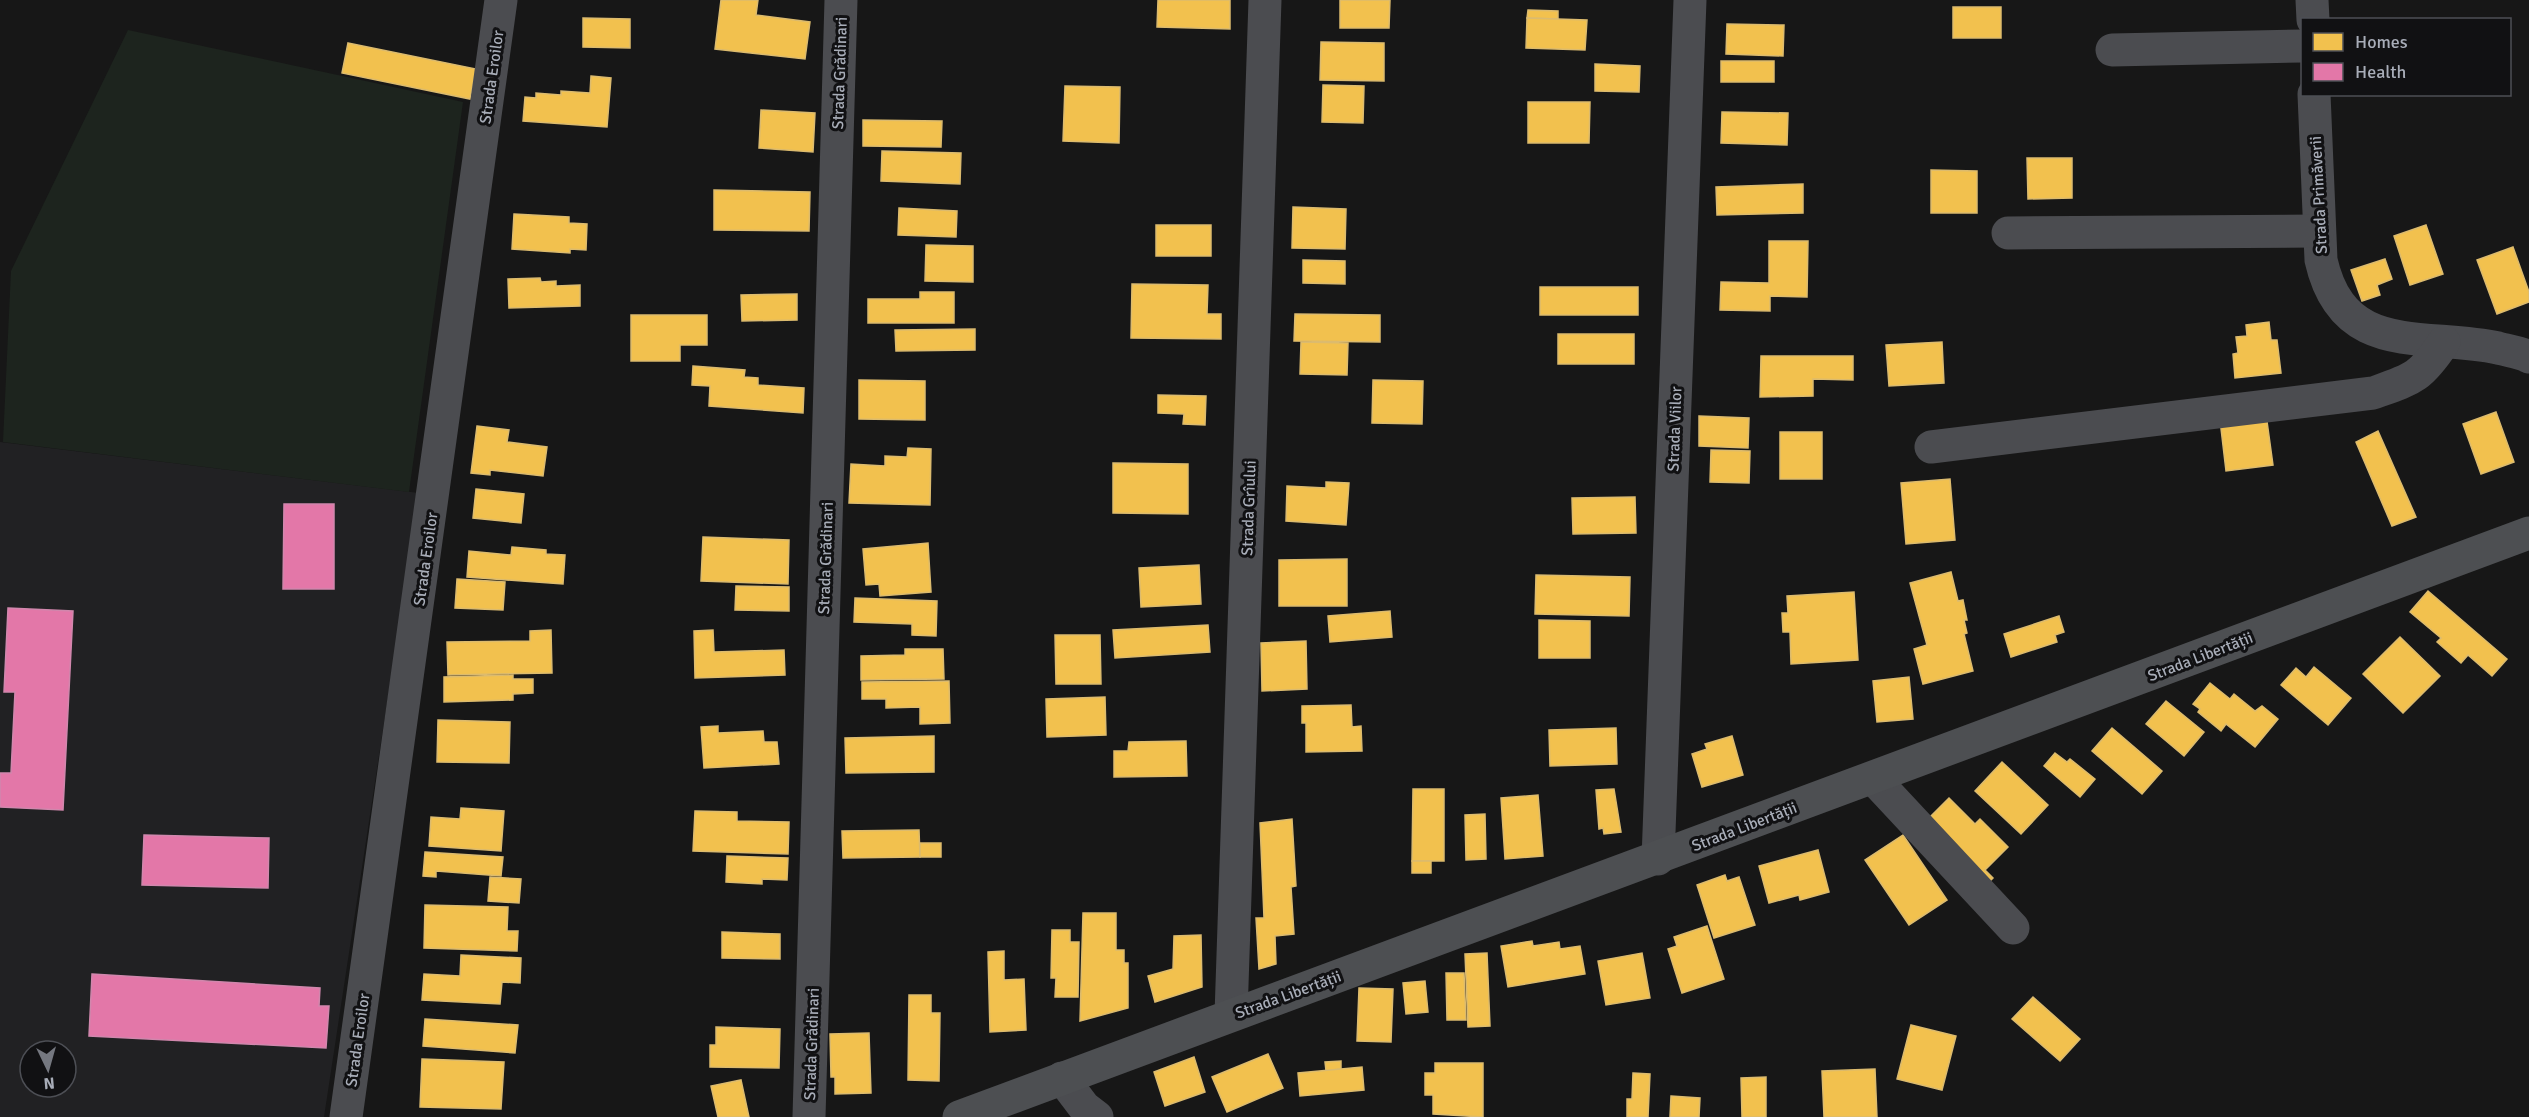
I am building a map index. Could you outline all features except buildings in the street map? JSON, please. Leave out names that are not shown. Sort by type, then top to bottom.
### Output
[{"type":"main road","name":"Strada Libertății","points":[[959,1117],[1658,859],[2529,533]]},
{"type":"street","name":"Strada Eroilor","points":[[346,1117],[501,0]]},
{"type":"street","name":"Strada Grădinari","points":[[809,1117],[841,0]]},
{"type":"street","name":"Strada Grîului","points":[[1232,1015],[1265,0]]},
{"type":"street","name":"Strada Viilor","points":[[1658,859],[1690,0]]},
{"type":"street","points":[[2312,0],[2313,18]]},
{"type":"street","points":[[2112,50],[2301,46]]},
{"type":"street","name":"Strada Primăverii","points":[[2314,96],[2318,231],[2326,281],[2335,299],[2349,316],[2368,328],[2389,335],[2483,345],[2529,357]]},
{"type":"street","points":[[2008,233],[2318,231]]},
{"type":"street","points":[[1931,447],[2373,393],[2405,382],[2426,369],[2444,342]]},
{"type":"street","points":[[1873,778],[2013,928]]},
{"type":"street","points":[[1062,1078],[1084,1107],[1097,1117]]},
{"type":"shaded area","points":[[128,30],[463,102],[409,492],[3,442],[11,271]]},
{"type":"shaded area","points":[[0,442],[419,493],[324,1117],[0,1117]]}]
